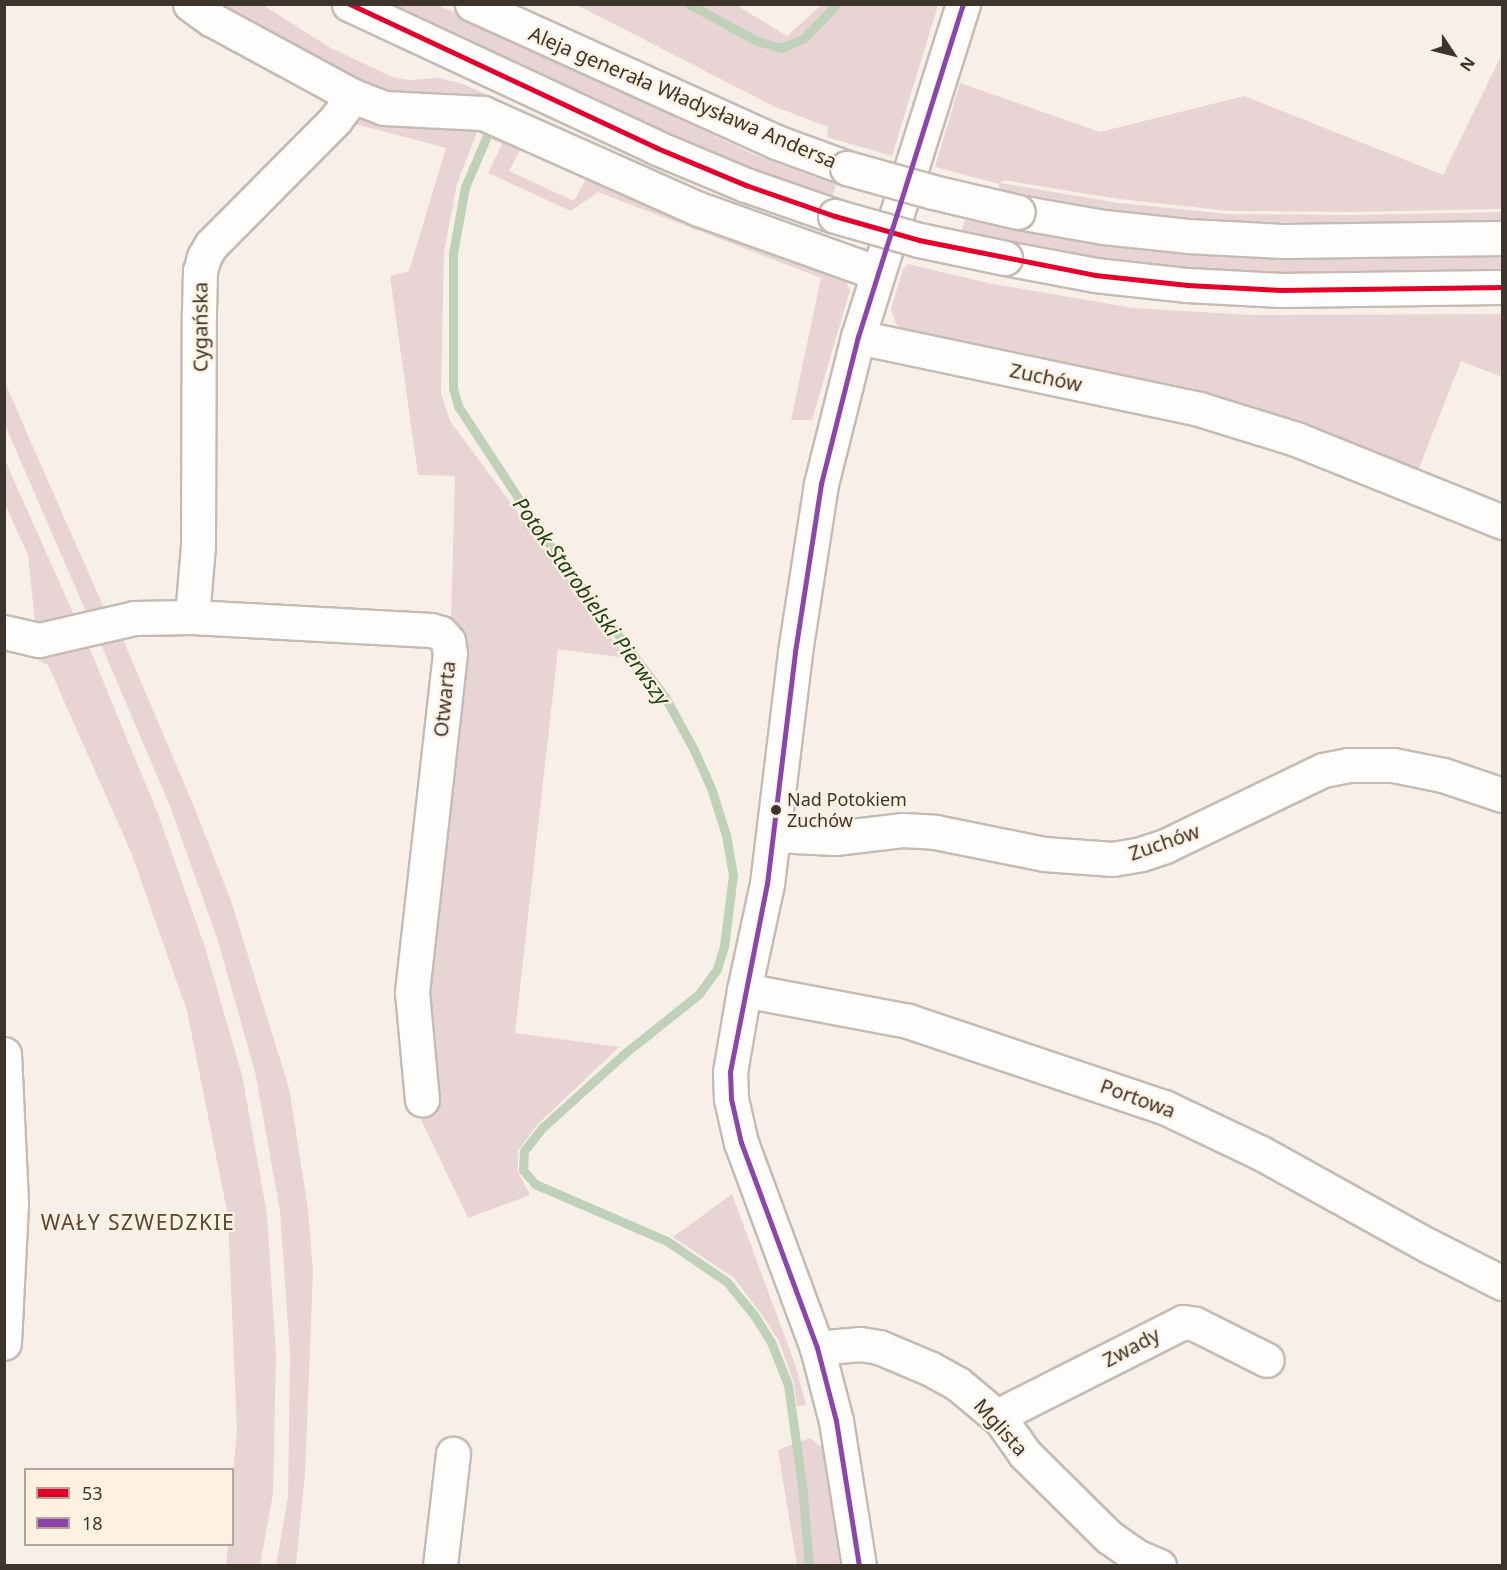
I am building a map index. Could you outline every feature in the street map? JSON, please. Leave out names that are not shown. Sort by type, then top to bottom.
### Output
[{"type":"street","points":[[190,4],[211,19],[353,96],[384,108],[483,113],[699,209],[878,273]]},
{"type":"street","points":[[349,4],[655,147],[746,185],[835,216],[919,240],[1095,275],[1187,285],[1281,290],[1503,287]]},
{"type":"street","name":"Aleja generała Władysława Andersa","points":[[472,4],[776,142],[847,168],[933,192],[1018,212],[1104,227],[1283,241],[1503,238]]},
{"type":"street","points":[[859,1566],[836,1421],[817,1348],[749,1168],[735,1121],[730,1072],[744,990],[767,884],[795,652],[821,484],[858,337],[963,4]]},
{"type":"street","name":"Cygańska","points":[[192,617],[198,546],[199,302],[200,271],[204,257],[211,245],[335,120],[353,96]]},
{"type":"street","name":"Zuchów","points":[[858,337],[1199,409],[1296,439],[1503,522]]},
{"type":"street","name":"Otwarta","points":[[4,632],[39,640],[134,618],[192,617],[431,630],[441,633],[448,641],[450,653],[412,992],[422,1100]]},
{"type":"street","name":"Zuchów","points":[[774,835],[835,838],[902,830],[934,832],[1044,854],[1113,859],[1142,854],[1165,846],[1323,770],[1348,765],[1371,763],[1393,765],[1454,778],[1503,795]]},
{"type":"street","name":"Portowa","points":[[744,990],[908,1021],[1164,1107],[1262,1153],[1429,1246],[1503,1283]]},
{"type":"street","points":[[4,1054],[11,1204],[4,1343]]},
{"type":"street","name":"Zwady","points":[[1000,1420],[1011,1409],[1183,1322],[1195,1324],[1267,1360]]},
{"type":"street","name":"Mglista","points":[[817,1348],[860,1344],[879,1347],[932,1369],[958,1384],[1000,1420],[1025,1454],[1109,1537],[1138,1557],[1159,1566]]},
{"type":"street","points":[[440,1566],[453,1454]]},
{"type":"shaded area","points":[[204,5],[263,5],[329,47],[392,77],[410,80],[439,78],[463,84],[517,108],[517,112],[382,94]]},
{"type":"shaded area","points":[[388,5],[438,5],[755,155],[836,185],[832,197],[750,169],[660,131]]},
{"type":"shaded area","points":[[577,5],[736,5],[787,36],[821,5],[938,5],[892,156],[827,137],[828,127],[773,106]]},
{"type":"shaded area","points":[[1502,54],[1502,209],[1350,212],[1229,211],[1119,199],[1003,180],[1000,183],[1119,203],[1228,214],[1351,215],[1502,212],[1502,221],[1351,223],[1228,221],[1119,211],[1000,190],[999,184],[935,167],[960,83],[1100,132],[1244,96],[1443,175]]},
{"type":"shaded area","points":[[349,114],[462,122],[525,141],[509,171],[574,201],[588,175],[841,270],[850,290],[812,420],[791,420],[821,278],[598,192],[571,211],[488,173],[502,144],[477,132],[457,184],[444,252],[441,393],[450,421],[626,658],[558,649],[515,1033],[619,1047],[537,1125],[518,1151],[518,1172],[530,1195],[468,1218],[417,1111],[419,991],[460,630],[451,620],[455,476],[418,475],[390,276],[409,271],[446,148],[344,121]]},
{"type":"shaded area","points":[[965,220],[1098,242],[1190,253],[1281,259],[1502,255],[1502,271],[1285,274],[1190,269],[1097,258],[1015,244],[962,230]]},
{"type":"shaded area","points":[[908,264],[988,283],[1133,308],[1252,315],[1502,314],[1502,377],[1461,361],[1416,476],[902,329],[896,323],[891,309],[903,269]]},
{"type":"shaded area","points":[[4,380],[108,617],[90,621],[5,425]]},
{"type":"shaded area","points":[[4,458],[78,624],[36,631],[28,555],[5,504]]},
{"type":"shaded area","points":[[118,628],[193,804],[231,901],[289,1088],[308,1209],[313,1272],[305,1474],[296,1565],[276,1565],[288,1497],[290,1354],[280,1211],[255,1072],[218,941],[170,806],[96,633]]},
{"type":"shaded area","points":[[85,637],[158,814],[205,947],[242,1075],[267,1214],[276,1355],[273,1494],[260,1565],[226,1565],[228,1546],[234,1546],[234,1468],[237,1431],[228,1216],[187,1011],[131,852],[48,665],[18,650]]},
{"type":"shaded area","points":[[732,1194],[795,1364],[806,1405],[797,1407],[794,1383],[779,1341],[734,1278],[673,1237]]},
{"type":"shaded area","points":[[810,1438],[822,1447],[838,1531],[841,1565],[797,1565],[778,1450]]},
{"type":"waterway","points":[[689,4],[757,41],[781,48],[804,38],[837,4]]},
{"type":"waterway","name":"Potok Starobielski Pierwszy","points":[[486,138],[465,187],[453,253],[453,388],[458,406],[541,533],[665,697],[694,750],[711,788],[726,835],[733,875],[724,946],[717,969],[699,994],[625,1053],[542,1128],[524,1151],[523,1170],[535,1184],[667,1241],[727,1282],[754,1315],[771,1342],[788,1385],[802,1484],[809,1566]]},
{"type":"transit line","name":"53","points":[[350,4],[655,147],[746,185],[835,216],[919,240],[1095,275],[1187,285],[1281,290],[1502,287]]},
{"type":"transit line","name":"18","points":[[859,1566],[836,1421],[817,1348],[741,1143],[731,1099],[730,1072],[767,884],[795,652],[821,484],[858,337],[963,4]]},
{"type":"place","name":"Nad Potokiem Zuchów","points":[[776,810]]},
{"type":"district","name":"WAŁY SZWEDZKIE","points":[[138,1222]]}]
